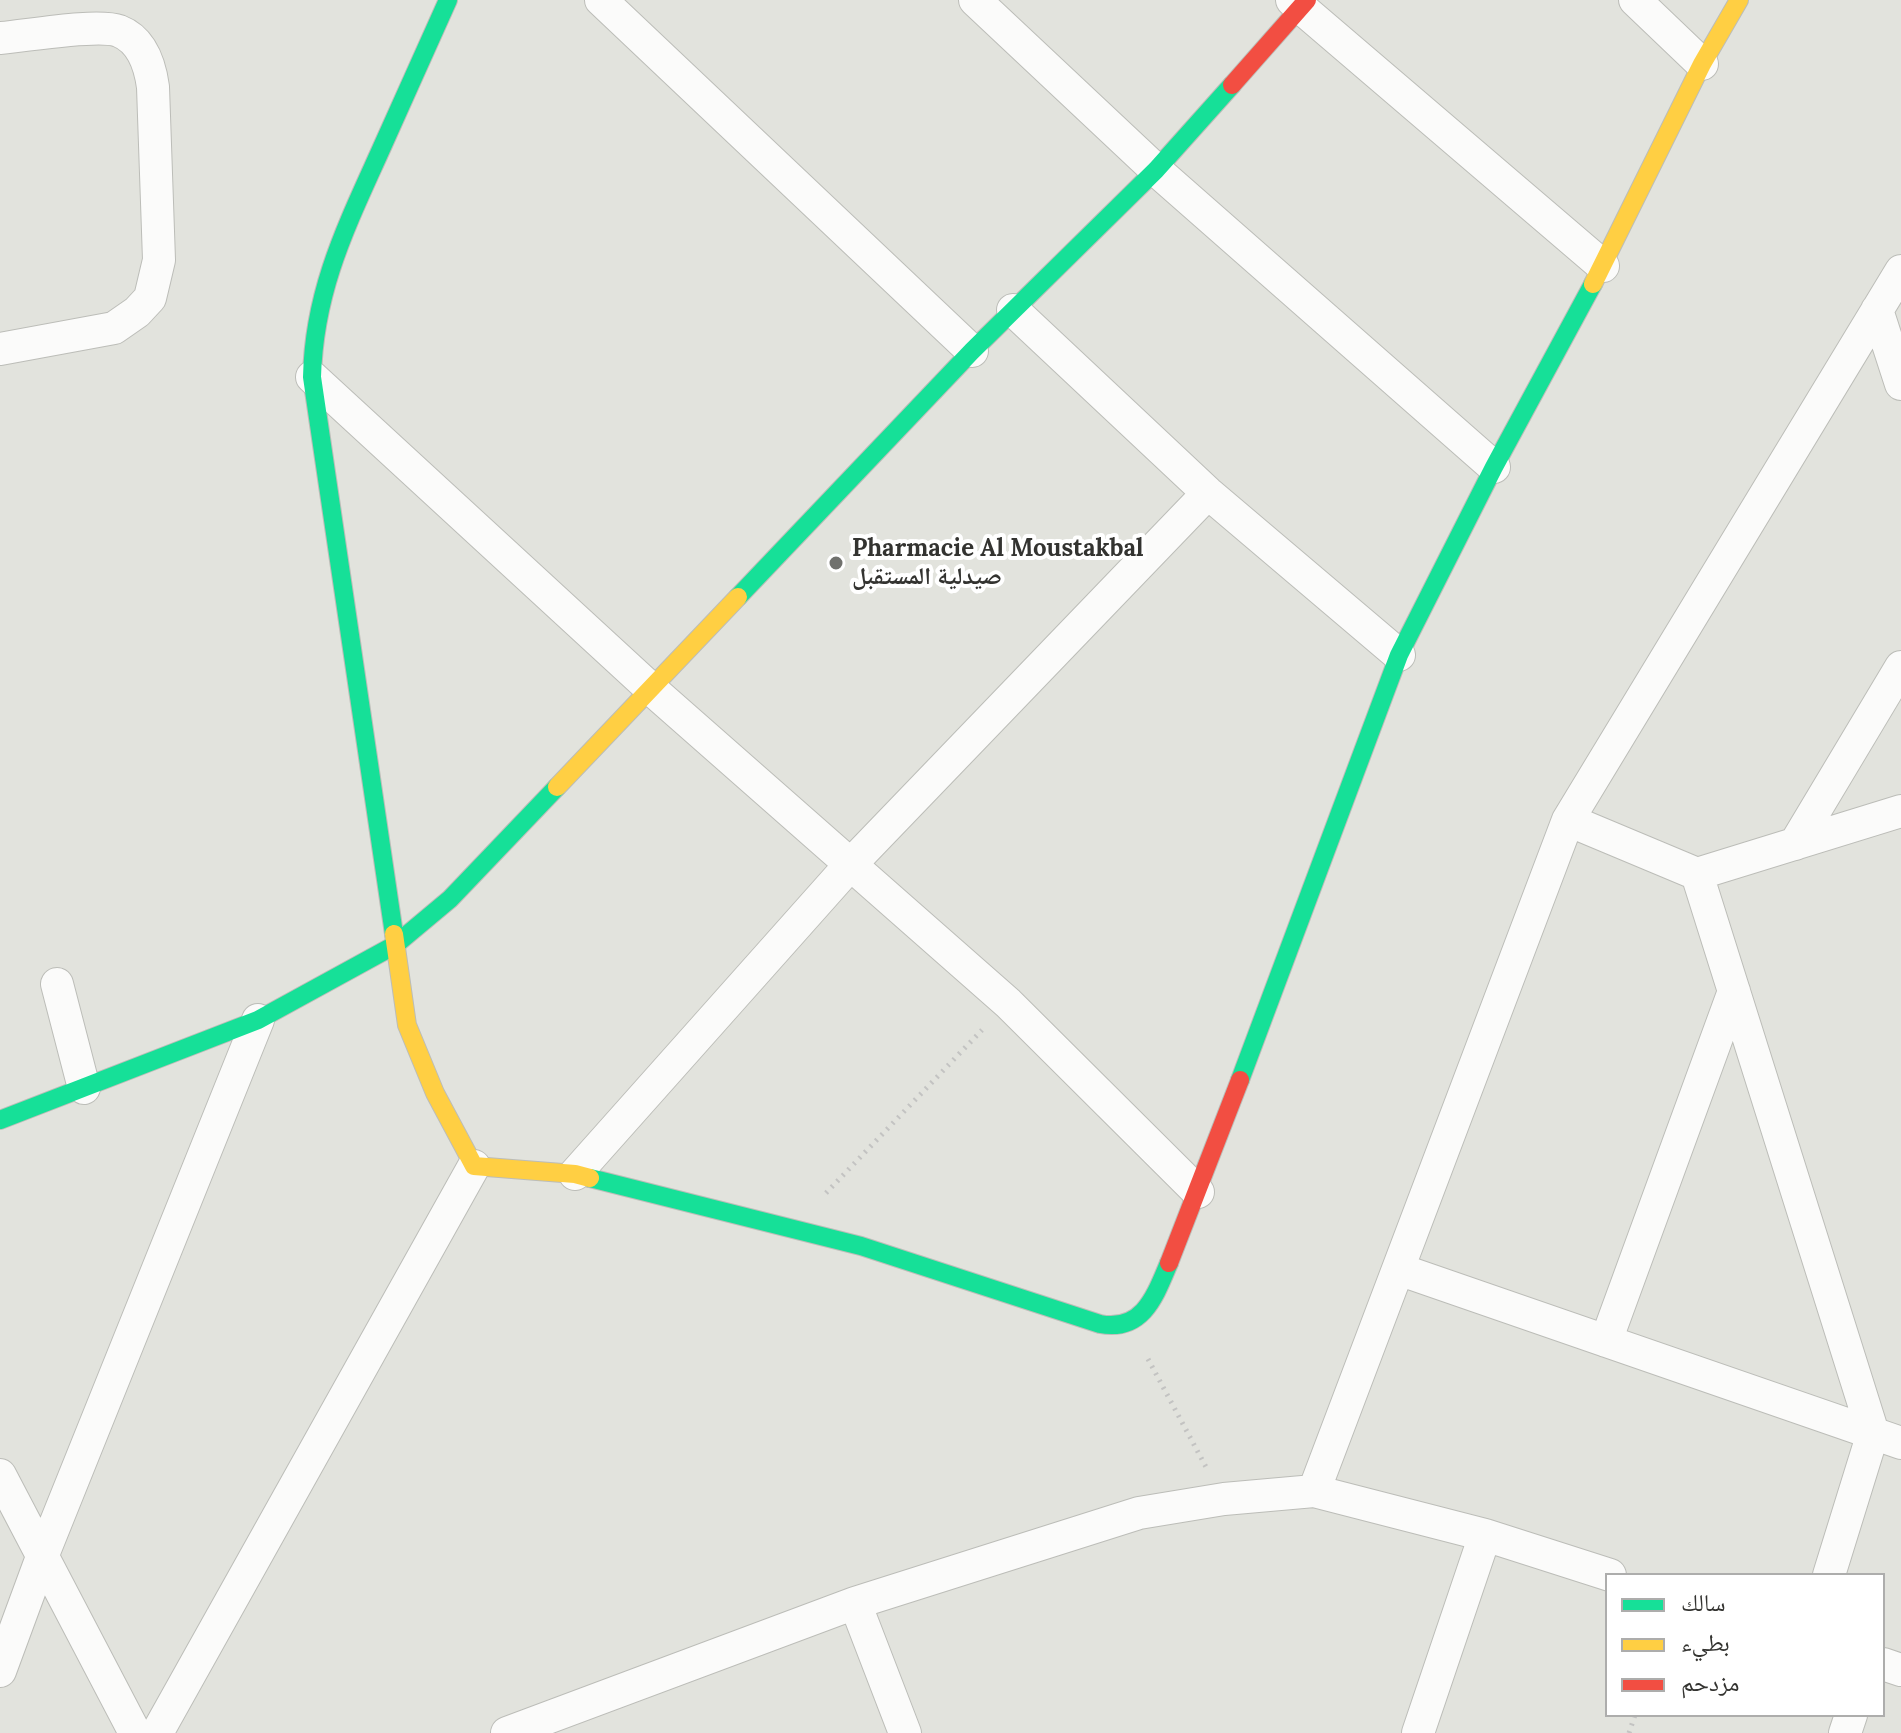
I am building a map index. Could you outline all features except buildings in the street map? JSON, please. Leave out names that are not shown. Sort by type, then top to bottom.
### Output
[{"type":"street","points":[[448,0],[336,249],[321,291],[312,337],[312,377],[407,1025],[435,1093],[474,1166]]},
{"type":"street","points":[[601,0],[972,351]]},
{"type":"street","points":[[975,0],[1156,170],[1494,467]]},
{"type":"street","points":[[1635,0],[1702,64]]},
{"type":"street","points":[[474,1166],[575,1174],[792,1228],[861,1246],[1100,1324],[1117,1327],[1140,1316],[1153,1301],[1198,1192],[1399,655],[1494,467],[1603,266],[1702,64],[1739,0]]},
{"type":"street","points":[[0,1120],[258,1020],[395,945],[450,899],[972,351],[1156,170],[1300,3],[1603,266]]},
{"type":"street","points":[[0,38],[102,29],[119,31],[134,42],[150,63],[159,260],[150,298],[137,312],[114,328],[0,349]]},
{"type":"street","points":[[1314,1491],[1568,820],[1901,271]]},
{"type":"street","points":[[1013,310],[1208,493],[1399,655]]},
{"type":"street","points":[[1877,310],[1901,384]]},
{"type":"street","points":[[312,377],[650,688],[1008,1003],[1198,1192]]},
{"type":"street","points":[[575,1174],[850,865],[1208,493]]},
{"type":"street","points":[[1795,844],[1901,667]]},
{"type":"street","points":[[1568,820],[1697,874],[1901,811]]},
{"type":"street","points":[[1697,874],[1734,991],[1892,1434],[1830,1573]]},
{"type":"street","points":[[57,984],[84,1088]]},
{"type":"street","points":[[1606,1341],[1734,991]]},
{"type":"street","points":[[0,1671],[42,1557],[258,1020]]},
{"type":"street","points":[[157,1733],[474,1166]]},
{"type":"street","points":[[1398,1269],[1892,1434]]},
{"type":"street","points":[[0,1475],[135,1733]]},
{"type":"street","points":[[507,1733],[855,1603],[1139,1513],[1224,1499],[1314,1491],[1485,1535],[1605,1573]]},
{"type":"street","points":[[1418,1733],[1485,1535]]},
{"type":"street","points":[[855,1603],[905,1733]]},
{"type":"path","points":[[792,1228],[1008,1003]]},
{"type":"path","points":[[1128,1323],[1224,1499]]},
{"type":"traffic: fast","points":[[394,934],[312,377],[318,318],[333,263],[448,0]]},
{"type":"traffic: fast","points":[[738,597],[972,351],[1156,170],[1232,85]]},
{"type":"traffic: fast","points":[[1240,1080],[1399,655],[1494,467],[1593,284]]},
{"type":"traffic: fast","points":[[0,1120],[258,1020],[395,945],[450,899],[557,787]]},
{"type":"traffic: fast","points":[[590,1178],[861,1246],[1100,1324],[1115,1325],[1137,1317],[1152,1299],[1169,1263]]},
{"type":"traffic: slow","points":[[1593,284],[1702,64],[1739,0]]},
{"type":"traffic: slow","points":[[557,787],[738,597]]},
{"type":"traffic: slow","points":[[394,934],[407,1025],[435,1093],[474,1166],[575,1174],[590,1178]]},
{"type":"traffic: jam","points":[[1232,85],[1307,0]]},
{"type":"traffic: jam","points":[[1169,1263],[1240,1080]]},
{"type":"place","name":"Pharmacie Al Moustakbal صيدلية المستقبل","points":[[836,563]]}]
